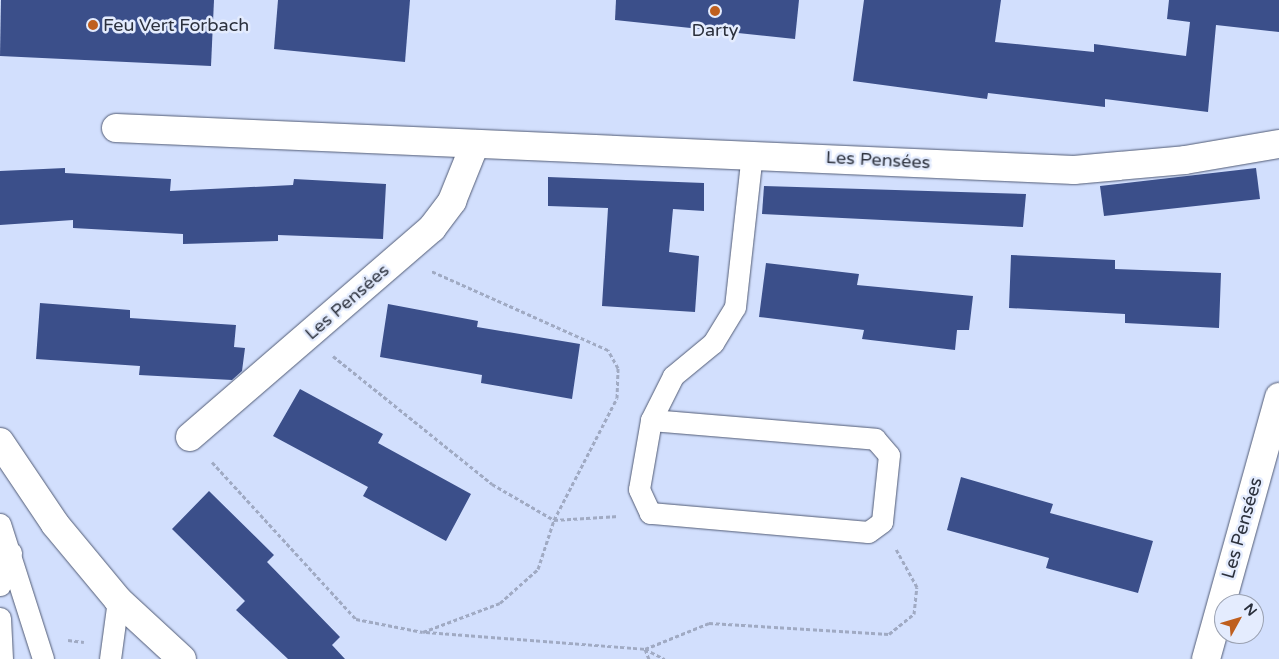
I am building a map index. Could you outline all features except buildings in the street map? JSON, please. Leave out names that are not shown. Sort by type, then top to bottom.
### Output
[{"type":"street","name":"Les Pensées","points":[[116,128],[752,154],[1074,170],[1185,160],[1279,144]]},
{"type":"street","name":"Les Pensées","points":[[190,437],[432,228],[452,201],[474,144]]},
{"type":"street","name":"Les Pensées","points":[[1206,659],[1279,397]]},
{"type":"street","points":[[0,442],[55,524],[118,600],[182,659]]},
{"type":"lane","points":[[652,420],[875,438],[889,455],[882,522],[868,532],[650,513],[639,489],[652,420],[673,376],[714,343],[735,307],[752,154]]},
{"type":"lane","points":[[0,524],[11,553],[43,659]]},
{"type":"lane","points":[[0,584],[11,553]]},
{"type":"lane","points":[[110,659],[118,600]]},
{"type":"lane","points":[[0,618],[2,659]]},
{"type":"path","points":[[399,256],[608,350],[618,368],[617,398],[554,520],[538,569],[500,603],[423,632]]},
{"type":"path","points":[[307,336],[492,484],[554,520],[650,513]]},
{"type":"path","points":[[190,437],[356,619],[423,632],[645,649],[666,659]]},
{"type":"path","points":[[645,649],[709,623],[889,634],[914,614],[917,587],[882,522]]},
{"type":"path","points":[[645,649],[649,659]]},
{"type":"place","name":"Darty","points":[[715,11]]},
{"type":"place","name":"Feu Vert Forbach","points":[[93,25]]}]
